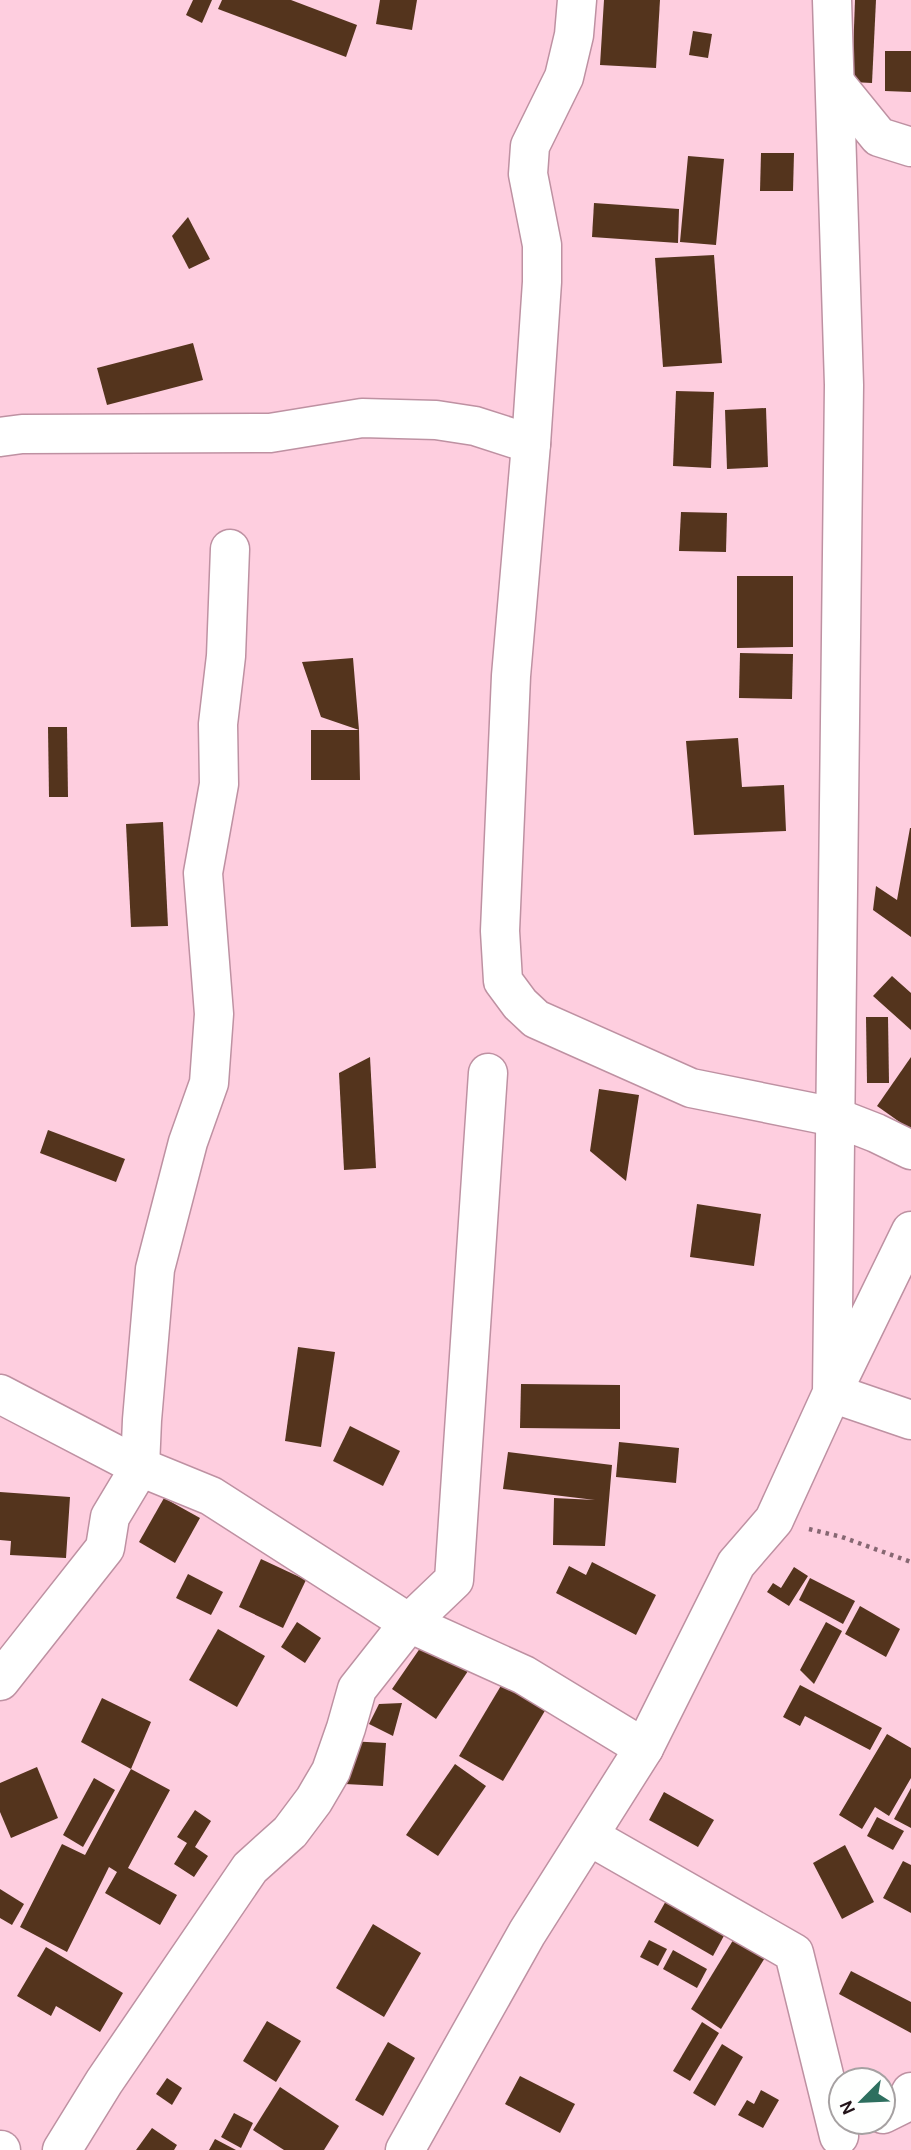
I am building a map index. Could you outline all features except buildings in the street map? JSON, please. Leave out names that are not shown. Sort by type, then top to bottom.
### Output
[{"type":"street","points":[[577,0],[575,35],[564,77],[530,146],[528,174],[542,245],[540,317],[511,676],[500,932],[503,981],[520,1004],[536,1019],[691,1088],[835,1117],[911,1150]]},
{"type":"street","points":[[832,0],[844,385],[832,1393]]},
{"type":"street","points":[[836,84],[879,137],[911,147]]},
{"type":"street","points":[[0,437],[22,434],[270,432],[362,418],[436,420],[474,426],[531,444]]},
{"type":"street","points":[[0,1681],[105,1548],[110,1517],[140,1466],[155,1269],[188,1142],[209,1083],[214,1014],[203,873],[219,784],[218,724],[226,656],[230,549]]},
{"type":"street","points":[[62,2150],[104,2082],[250,1868],[290,1832],[314,1800],[331,1770],[357,1689],[409,1623],[454,1580],[488,1073]]},
{"type":"street","points":[[405,2150],[527,1933],[644,1748],[736,1564],[774,1520],[911,1231]]},
{"type":"street","points":[[832,1393],[911,1420]]},
{"type":"street","points":[[0,1394],[140,1466],[211,1496],[409,1623],[524,1675],[644,1748]]},
{"type":"street","points":[[589,1836],[794,1953],[827,2069]]},
{"type":"street","points":[[897,2108],[905,2104],[911,2092]]},
{"type":"path","points":[[774,1520],[842,1536],[911,1562]]}]
